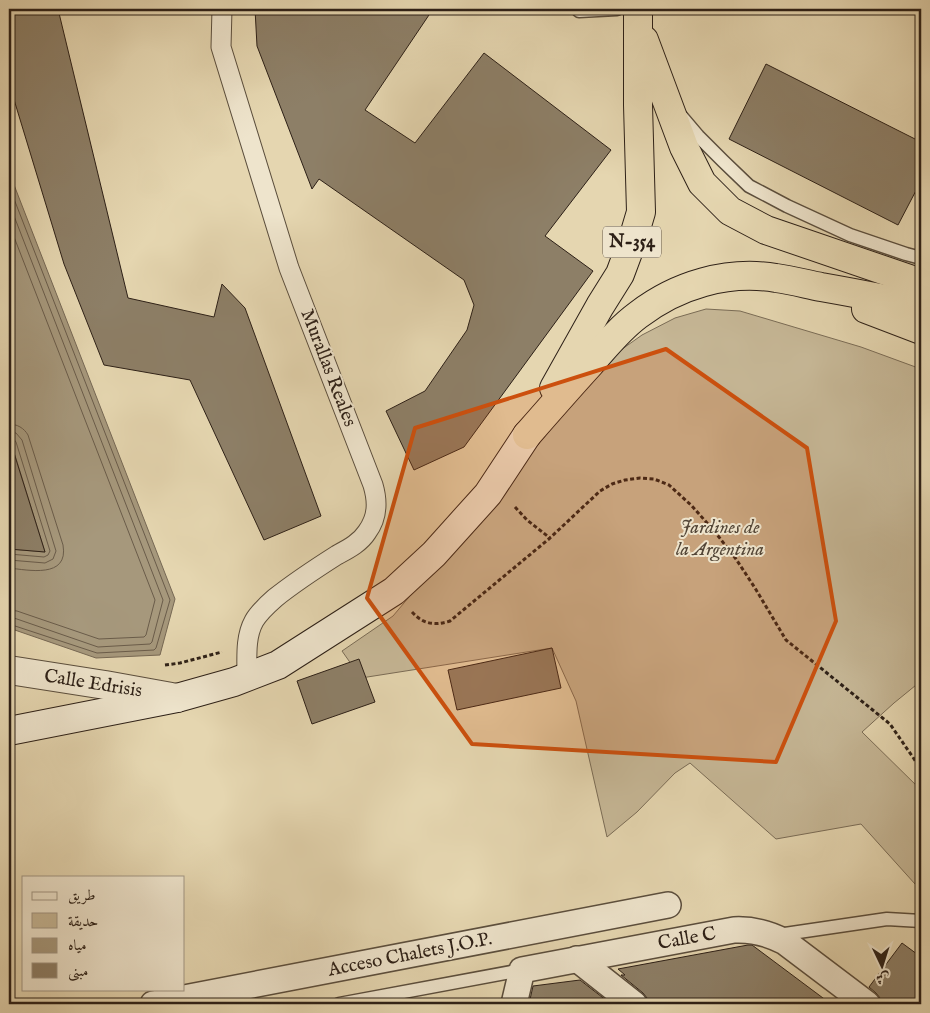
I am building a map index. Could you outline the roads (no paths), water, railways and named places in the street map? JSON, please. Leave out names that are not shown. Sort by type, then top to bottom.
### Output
[{"type":"highway","points":[[631,13],[667,99],[684,147],[702,183],[730,211],[766,230],[921,283]]},
{"type":"highway","name":"N-354","points":[[528,435],[620,274],[641,212],[638,105],[631,13]]},
{"type":"highway","name":"N-354","points":[[528,435],[618,332],[657,301],[679,290],[702,282],[751,276],[776,278],[884,298],[921,307]]},
{"type":"highway","name":"N-354","points":[[800,283],[921,330]]},
{"type":"main road","name":"N-354","points":[[9,731],[177,698],[247,677],[278,665],[394,591],[434,554],[488,494],[528,435]]},
{"type":"main road","name":"Calle Edrisis","points":[[9,670],[177,698]]},
{"type":"street","name":"Murallas Reales","points":[[222,9],[221,46],[289,268],[376,497],[376,510],[373,522],[367,533],[358,542],[293,583],[265,607],[254,620],[248,642],[247,677]]},
{"type":"street","name":"Acceso Chalets J.O.P.","points":[[152,1004],[668,905]]},
{"type":"street","name":"Calle C","points":[[522,970],[734,930],[761,931],[785,942],[867,1004]]},
{"type":"street","points":[[577,959],[634,1004]]},
{"type":"street","points":[[514,1004],[522,970]]},
{"type":"lane","points":[[577,9],[579,11],[631,13]]},
{"type":"lane","points":[[667,99],[698,136],[749,186],[850,235],[921,258]]},
{"type":"lane","points":[[773,935],[887,919],[921,921]]},
{"type":"lane","points":[[339,1004],[522,970]]},
{"type":"water","points":[[9,172],[175,599],[160,655],[96,658],[9,628],[9,549],[45,552],[9,436]]},
{"type":"park label","name":"Jardines de la Argentina","points":[[720,539]]}]
